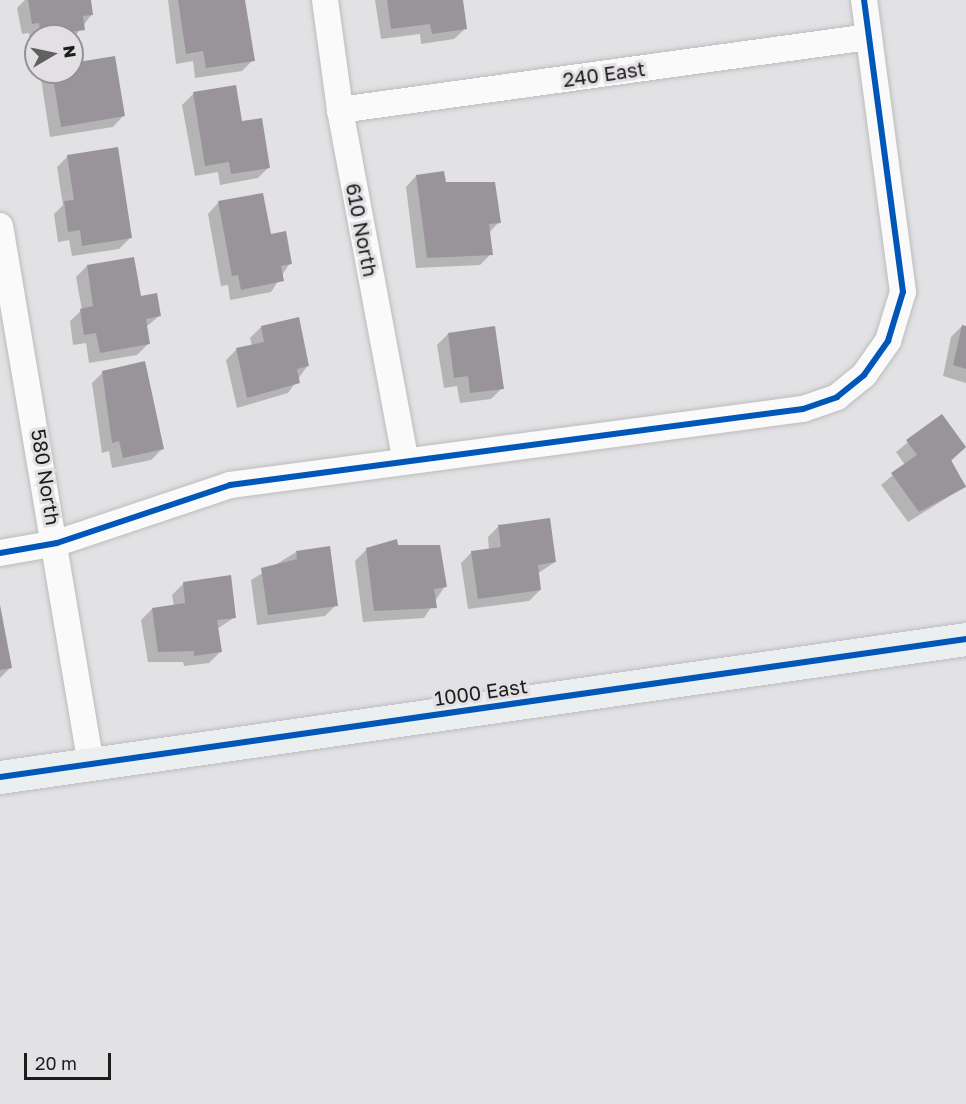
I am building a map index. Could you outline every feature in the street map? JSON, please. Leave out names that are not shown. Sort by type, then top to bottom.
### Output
[{"type":"street","name":"610 North","points":[[325,0],[340,110],[405,459]]},
{"type":"street","points":[[0,553],[57,543],[230,485],[405,459],[803,409],[837,397],[864,375],[888,341],[903,292],[864,0]]},
{"type":"street","name":"240 East","points":[[340,110],[869,37]]},
{"type":"street","name":"580 North","points":[[0,226],[4,284],[57,543],[91,765]]},
{"type":"street","name":"1000 East","points":[[0,777],[966,639]]},
{"type":"building","points":[[28,0],[91,0],[93,15],[83,16],[85,30],[84,24],[32,24]]},
{"type":"building","points":[[178,0],[245,0],[255,61],[206,68],[203,51],[186,54]]},
{"type":"building","points":[[387,0],[463,0],[467,29],[432,34],[430,24],[391,29]]},
{"type":"building","points":[[115,56],[125,116],[61,127],[54,84],[84,84],[84,61]]},
{"type":"building","points":[[236,85],[242,121],[262,118],[270,168],[231,174],[229,162],[205,166],[193,92]]},
{"type":"building","points":[[118,147],[132,238],[82,246],[80,230],[68,232],[64,201],[74,200],[67,155]]},
{"type":"building","points":[[444,171],[446,182],[495,182],[501,223],[489,224],[493,255],[427,258],[416,175]]},
{"type":"building","points":[[263,193],[271,234],[286,231],[292,264],[281,266],[284,281],[241,290],[238,275],[232,276],[218,201]]},
{"type":"building","points":[[134,257],[141,296],[157,293],[161,316],[146,319],[150,344],[100,353],[96,333],[84,335],[80,309],[93,306],[87,265]]},
{"type":"building","points":[[299,317],[309,366],[297,369],[300,383],[247,398],[236,348],[264,342],[261,326]]},
{"type":"building","points":[[962,325],[966,326],[966,369],[953,365]]},
{"type":"building","points":[[495,326],[504,389],[470,393],[468,376],[454,378],[448,333]]},
{"type":"building","points":[[145,361],[164,449],[123,458],[119,441],[112,443],[102,371]]},
{"type":"building","points":[[942,414],[966,447],[951,460],[966,487],[919,512],[891,473],[917,455],[906,440]]},
{"type":"building","points":[[550,518],[556,562],[538,565],[541,590],[478,599],[471,551],[501,547],[498,525]]},
{"type":"building","points":[[397,539],[398,545],[440,545],[447,587],[434,589],[437,608],[374,611],[366,548]]},
{"type":"building","points":[[330,546],[338,606],[268,615],[261,568],[297,559],[296,551]]},
{"type":"building","points":[[231,575],[236,618],[217,620],[222,652],[194,656],[194,651],[158,652],[152,608],[185,603],[183,582]]},
{"type":"building","points":[[0,605],[12,668],[0,670]]},
{"type":"cycle path","points":[[0,553],[57,543],[230,485],[803,409],[837,397],[864,375],[888,341],[903,292],[864,0]]},
{"type":"cycle path","points":[[0,777],[966,639]]}]
